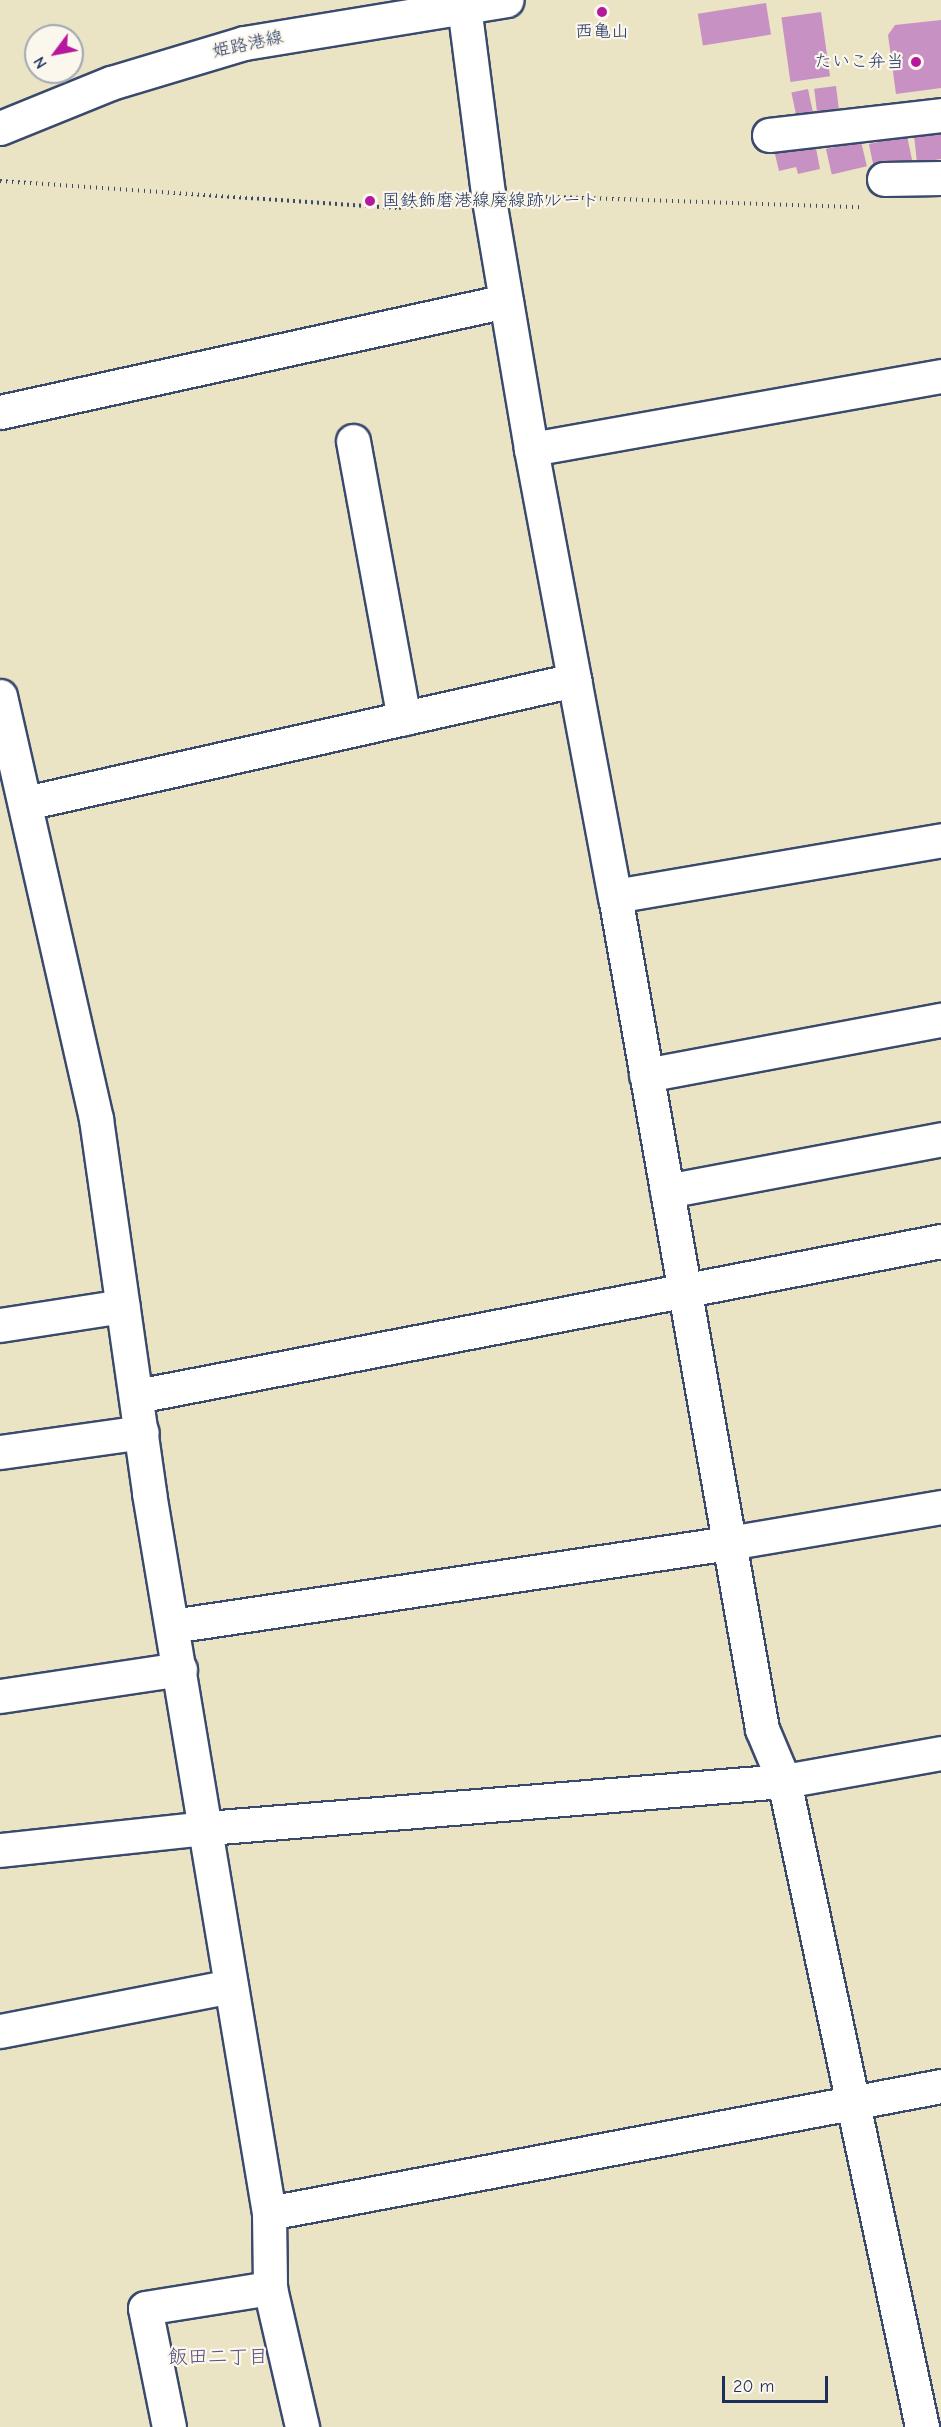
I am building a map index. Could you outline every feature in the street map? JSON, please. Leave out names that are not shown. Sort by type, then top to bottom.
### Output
[{"type":"street","name":"姫路港線","points":[[0,128],[111,83],[244,43],[463,3],[506,0]]},
{"type":"street","points":[[463,3],[488,194],[531,449],[615,896],[762,1730],[784,1781],[922,2427]]},
{"type":"street","points":[[769,135],[941,115]]},
{"type":"street","points":[[877,194],[941,178]]},
{"type":"street","points":[[0,412],[506,301]]},
{"type":"street","points":[[531,449],[941,376]]},
{"type":"street","points":[[353,441],[404,718]]},
{"type":"street","points":[[26,803],[574,680]]},
{"type":"street","points":[[0,696],[96,1119],[172,1626],[269,2213],[270,2288],[296,2425]]},
{"type":"street","points":[[615,896],[941,840]]},
{"type":"street","points":[[646,1075],[941,1020]]},
{"type":"street","points":[[667,1191],[941,1139]]},
{"type":"street","points":[[136,1395],[941,1241]]},
{"type":"street","points":[[0,1325],[123,1306]]},
{"type":"street","points":[[0,1452],[142,1432]]},
{"type":"street","points":[[172,1626],[729,1543],[941,1507]]},
{"type":"street","points":[[0,1696],[180,1669]]},
{"type":"street","points":[[0,1850],[207,1828],[784,1781],[941,1753]]},
{"type":"street","points":[[0,2031],[231,1986]]},
{"type":"street","points":[[269,2213],[941,2086]]},
{"type":"street","points":[[170,2427],[145,2308],[270,2288]]},
{"type":"path","points":[[0,181],[399,208],[488,194],[877,194]]},
{"type":"building","points":[[766,3],[771,35],[703,45],[698,14]]},
{"type":"building","points":[[821,12],[830,76],[790,82],[781,18]]},
{"type":"building","name":"たいこ弁当","points":[[941,20],[941,88],[896,94],[888,35],[895,25]]},
{"type":"building","points":[[836,86],[839,109],[817,112],[814,89]]},
{"type":"building","points":[[808,89],[813,113],[797,117],[791,93]]},
{"type":"building","points":[[941,131],[941,159],[917,163],[914,135]]},
{"type":"building","points":[[907,136],[912,160],[874,169],[869,144]]},
{"type":"building","points":[[861,141],[867,166],[832,174],[826,149]]},
{"type":"building","points":[[815,143],[820,169],[798,174],[796,167],[779,171],[774,150]]},
{"type":"place","name":"西亀山","points":[[602,12]]},
{"type":"place","name":"たいこ弁当","points":[[916,62]]},
{"type":"place","name":"国鉄飾磨港線廃線跡ルート","points":[[370,201]]},
{"type":"district","name":"飯田二丁目","points":[[218,2356]]}]
